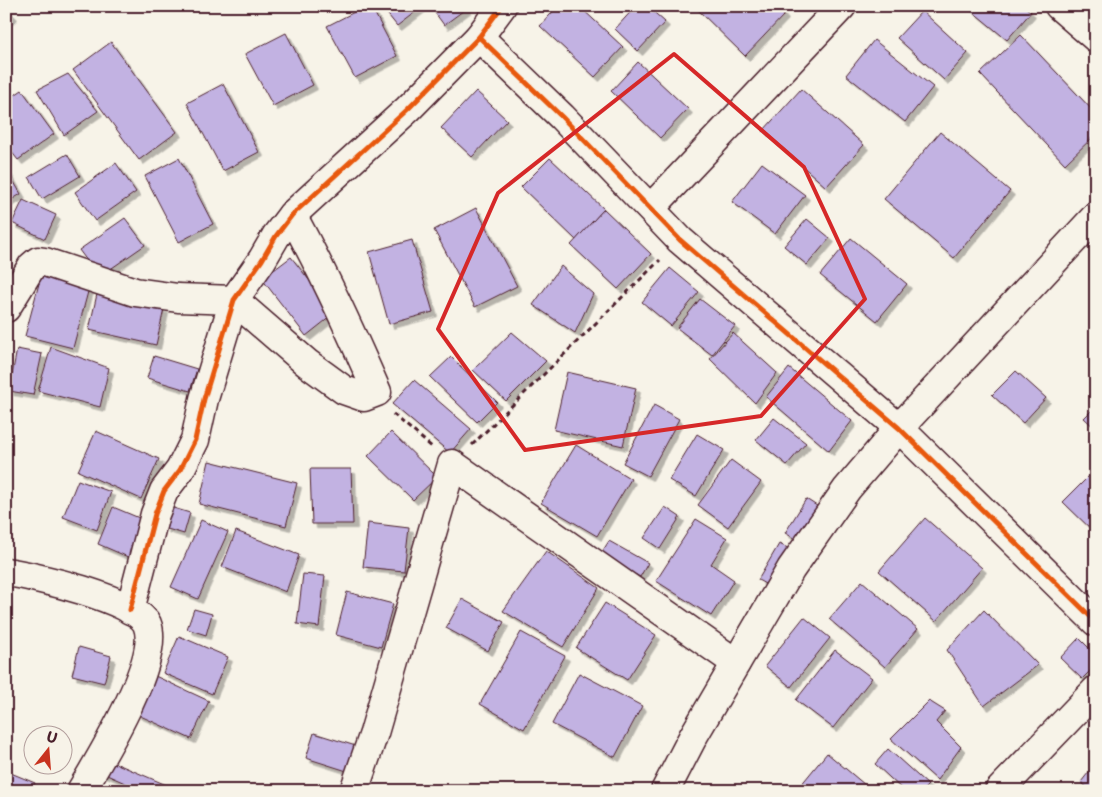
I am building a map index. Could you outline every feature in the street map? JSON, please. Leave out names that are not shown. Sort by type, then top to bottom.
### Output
[{"type":"street","points":[[130,610],[155,514],[164,491],[180,470],[195,440],[204,399],[234,300],[276,236],[292,216],[408,109],[479,36],[502,6]]},
{"type":"street","points":[[651,208],[842,6]]},
{"type":"street","points":[[1058,6],[1096,38]]},
{"type":"street","points":[[479,36],[562,117],[680,240],[899,428],[1096,622]]},
{"type":"street","points":[[6,308],[32,266],[38,261],[46,262],[134,292],[178,298],[234,300],[307,363],[344,390],[364,397],[377,392],[338,302],[292,216]]},
{"type":"street","points":[[665,791],[694,735],[791,569],[847,489],[899,428],[1096,216]]},
{"type":"street","points":[[354,791],[374,734],[452,464],[736,664]]},
{"type":"street","points":[[6,572],[30,576],[87,592],[130,610],[147,624],[150,642],[147,661],[123,714],[81,791]]},
{"type":"street","points":[[999,791],[1096,690]]},
{"type":"path","points":[[377,392],[382,401],[397,418],[452,464],[680,240]]},
{"type":"highlighted area","points":[[674,54],[804,167],[865,299],[761,416],[525,450],[438,329],[498,193]]},
{"type":"building","points":[[366,6],[371,6],[397,56],[355,78],[327,26]]},
{"type":"building","points":[[381,6],[423,6],[397,26]]},
{"type":"building","points":[[430,6],[466,6],[467,8],[444,25]]},
{"type":"building","points":[[558,6],[579,6],[623,47],[595,77],[540,26]]},
{"type":"building","points":[[636,6],[647,6],[665,22],[638,51],[615,29]]},
{"type":"building","points":[[694,6],[776,6],[784,15],[745,56]]},
{"type":"building","points":[[966,6],[1024,6],[1031,12],[1007,40]]},
{"type":"building","points":[[6,8],[13,15],[6,22]]},
{"type":"building","points":[[922,11],[968,53],[944,80],[897,38]]},
{"type":"building","points":[[286,33],[313,85],[273,106],[245,54]]},
{"type":"building","points":[[1021,35],[1096,114],[1096,134],[1065,164],[980,74]]},
{"type":"building","points":[[874,40],[933,87],[905,122],[846,75]]},
{"type":"building","points":[[111,42],[177,132],[139,160],[73,70]]},
{"type":"building","points":[[638,62],[688,109],[660,138],[611,91]]},
{"type":"building","points":[[68,74],[98,111],[64,135],[37,90]]},
{"type":"building","points":[[223,84],[259,152],[223,171],[187,103]]},
{"type":"building","points":[[801,89],[864,145],[826,187],[763,131]]},
{"type":"building","points":[[22,90],[54,134],[18,160],[6,145],[6,101]]},
{"type":"building","points":[[476,91],[507,120],[472,157],[441,128]]},
{"type":"building","points":[[940,132],[1010,191],[954,258],[884,199]]},
{"type":"building","points":[[67,154],[80,176],[42,199],[29,177]]},
{"type":"building","points":[[179,158],[213,224],[179,242],[145,176]]},
{"type":"building","points":[[550,158],[604,209],[576,240],[521,187]]},
{"type":"building","points":[[116,163],[136,192],[95,221],[75,192]]},
{"type":"building","points":[[762,163],[805,195],[775,234],[732,202]]},
{"type":"building","points":[[6,171],[21,194],[6,203]]},
{"type":"building","points":[[23,200],[56,215],[45,239],[12,223]]},
{"type":"building","points":[[476,208],[517,286],[475,307],[434,230]]},
{"type":"building","points":[[604,209],[651,254],[618,289],[571,245]]},
{"type":"building","points":[[125,218],[145,245],[99,277],[79,250]]},
{"type":"building","points":[[807,219],[830,238],[807,265],[784,246]]},
{"type":"building","points":[[851,238],[907,284],[877,321],[820,275]]},
{"type":"building","points":[[412,240],[433,312],[389,324],[369,252]]},
{"type":"building","points":[[291,257],[335,313],[306,336],[262,279]]},
{"type":"building","points":[[561,266],[593,294],[575,333],[533,305]]},
{"type":"building","points":[[670,268],[699,292],[671,326],[642,302]]},
{"type":"building","points":[[41,276],[89,288],[73,348],[25,336]]},
{"type":"building","points":[[97,294],[164,309],[156,345],[89,330]]},
{"type":"building","points":[[700,299],[735,326],[712,355],[677,328]]},
{"type":"building","points":[[512,332],[546,361],[506,401],[473,370]]},
{"type":"building","points":[[733,333],[777,373],[755,403],[710,359]]},
{"type":"building","points":[[51,347],[109,368],[100,407],[38,391]]},
{"type":"building","points":[[17,349],[42,354],[33,395],[9,391]]},
{"type":"building","points":[[154,356],[197,369],[190,391],[147,378]]},
{"type":"building","points":[[451,357],[497,402],[477,422],[430,377]]},
{"type":"building","points":[[789,368],[852,421],[829,451],[766,397]]},
{"type":"building","points":[[1016,371],[1046,398],[1023,423],[992,395]]},
{"type":"building","points":[[567,372],[636,388],[623,446],[554,430]]},
{"type":"building","points":[[414,380],[471,429],[450,453],[392,404]]},
{"type":"building","points":[[654,405],[679,419],[648,476],[623,463]]},
{"type":"building","points":[[1096,406],[1096,429],[1084,418]]},
{"type":"building","points":[[774,418],[806,443],[787,465],[756,440]]},
{"type":"building","points":[[96,431],[159,459],[141,499],[78,471]]},
{"type":"building","points":[[391,432],[437,477],[413,500],[368,456]]},
{"type":"building","points":[[697,434],[724,450],[696,496],[669,480]]},
{"type":"building","points":[[576,445],[631,479],[597,536],[541,503]]},
{"type":"building","points":[[731,460],[761,482],[728,527],[698,505]]},
{"type":"building","points":[[209,461],[297,483],[286,526],[199,504]]},
{"type":"building","points":[[310,469],[351,469],[353,524],[312,524]]},
{"type":"building","points":[[1096,469],[1096,534],[1063,502]]},
{"type":"building","points":[[78,480],[111,492],[97,530],[63,517]]},
{"type":"building","points":[[806,499],[820,508],[799,541],[785,533]]},
{"type":"building","points":[[113,507],[144,520],[128,557],[98,544]]},
{"type":"building","points":[[170,507],[190,513],[184,534],[164,528]]},
{"type":"building","points":[[665,507],[680,517],[660,549],[644,538]]},
{"type":"building","points":[[925,518],[982,568],[936,621],[879,571]]},
{"type":"building","points":[[696,519],[727,538],[711,564],[734,580],[711,616],[656,581]]},
{"type":"building","points":[[201,520],[228,532],[198,599],[171,587]]},
{"type":"building","points":[[368,523],[409,528],[404,571],[363,567]]},
{"type":"building","points":[[236,531],[299,555],[286,592],[222,567]]},
{"type":"building","points":[[609,541],[648,563],[640,577],[600,555]]},
{"type":"building","points":[[779,544],[788,548],[767,585],[758,580]]},
{"type":"building","points":[[546,551],[599,588],[563,647],[503,611]]},
{"type":"building","points":[[303,574],[325,576],[319,627],[297,624]]},
{"type":"building","points":[[862,581],[918,629],[885,667],[829,619]]},
{"type":"building","points":[[347,592],[393,604],[381,647],[336,635]]},
{"type":"building","points":[[462,599],[504,622],[488,651],[446,628]]},
{"type":"building","points":[[605,603],[656,635],[627,680],[576,648]]},
{"type":"building","points":[[194,609],[212,614],[206,635],[187,629]]},
{"type":"building","points":[[984,610],[1038,665],[984,706],[947,650]]},
{"type":"building","points":[[804,617],[830,638],[791,687],[765,666]]},
{"type":"building","points":[[521,632],[565,656],[524,729],[480,704]]},
{"type":"building","points":[[179,636],[228,657],[212,694],[163,673]]},
{"type":"building","points":[[1079,638],[1096,655],[1096,665],[1082,679],[1060,658]]},
{"type":"building","points":[[79,647],[111,656],[104,683],[72,675]]},
{"type":"building","points":[[835,650],[872,678],[833,728],[796,700]]},
{"type":"building","points":[[579,673],[642,706],[615,757],[552,724]]},
{"type":"building","points":[[153,675],[209,701],[191,739],[136,714]]},
{"type":"building","points":[[929,701],[945,711],[936,722],[961,747],[937,780],[891,739]]},
{"type":"building","points":[[314,733],[359,747],[350,772],[306,758]]},
{"type":"building","points":[[888,749],[928,785],[922,791],[904,791],[875,764]]},
{"type":"building","points":[[827,753],[871,790],[871,791],[796,791]]},
{"type":"building","points":[[108,760],[171,787],[169,791],[143,791],[100,772]]},
{"type":"building","points":[[1096,763],[1096,791],[1091,791],[1081,782]]},
{"type":"building","points":[[6,771],[35,783],[32,791],[6,791]]},
{"type":"cycle path","points":[[130,610],[155,514],[164,491],[180,470],[195,440],[204,399],[234,300],[292,215],[408,109],[479,37],[502,6]]},
{"type":"cycle path","points":[[479,37],[562,117],[680,240],[899,428],[1096,622]]}]
